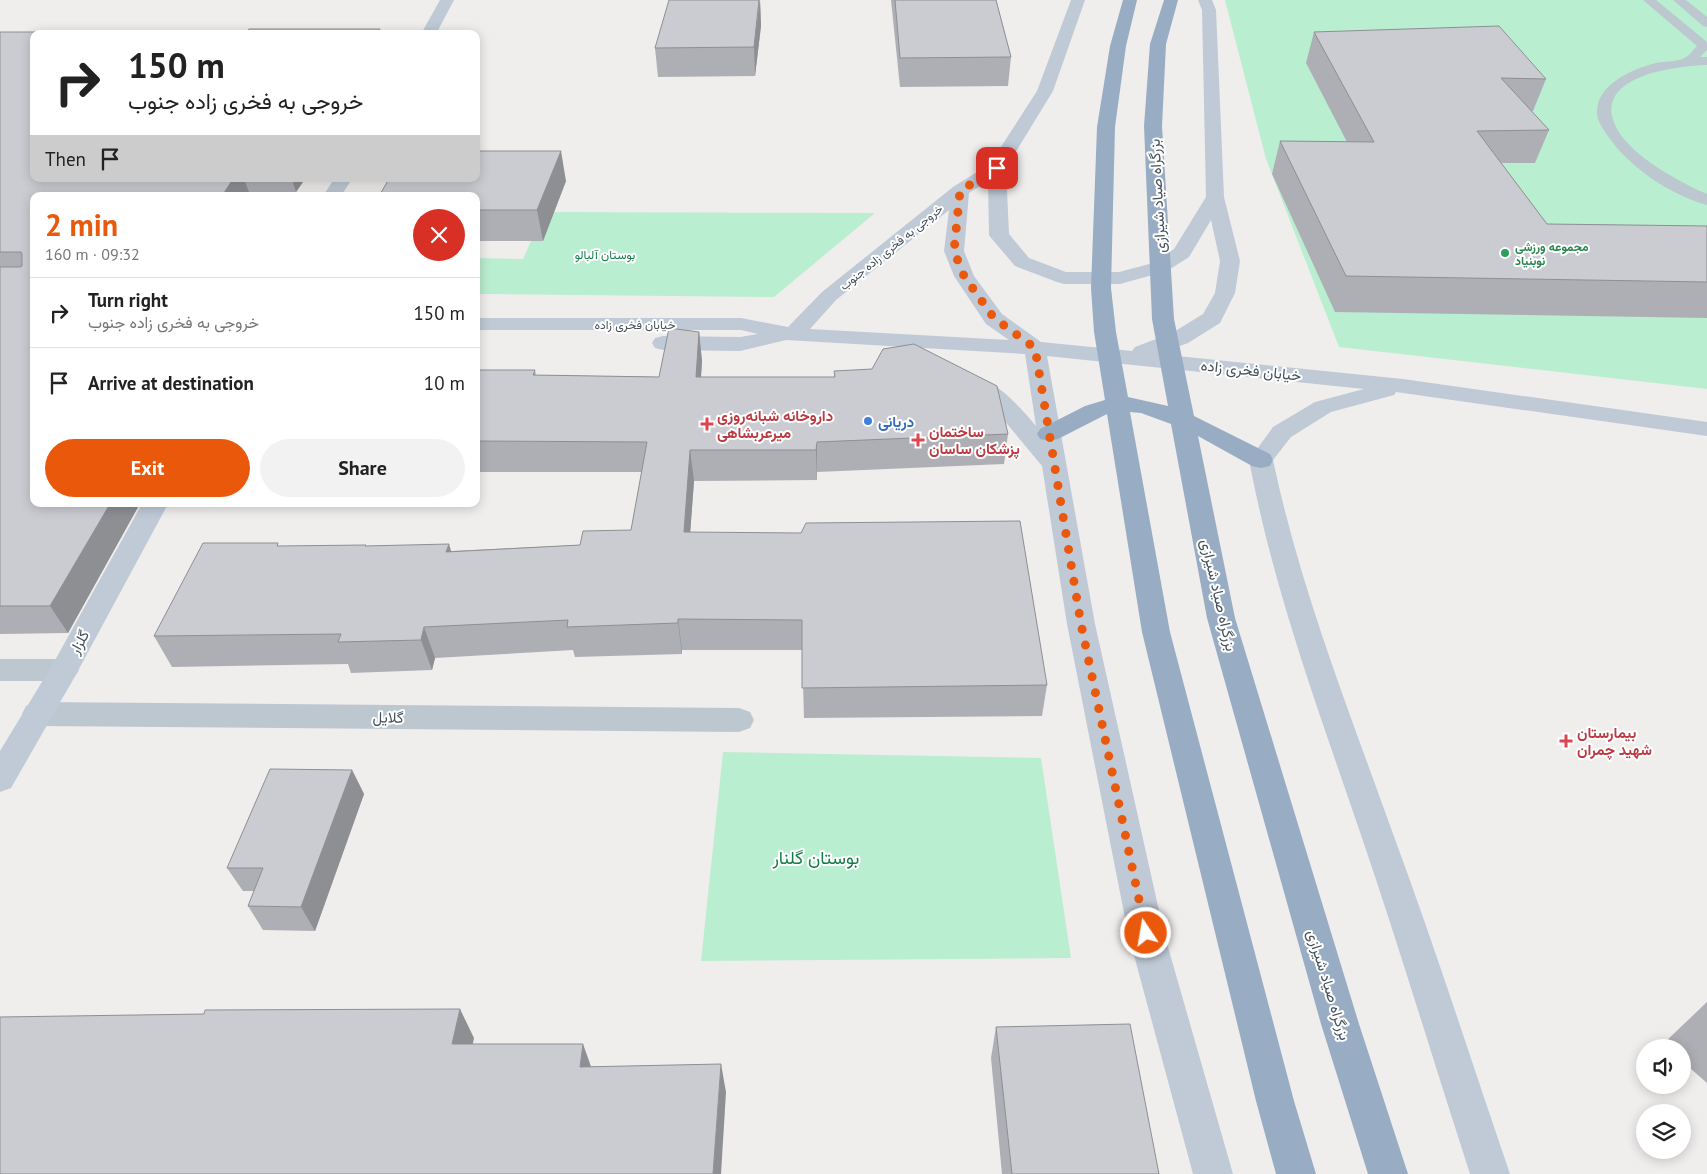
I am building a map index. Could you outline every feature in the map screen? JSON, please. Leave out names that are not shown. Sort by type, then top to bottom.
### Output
[{"type":"highway","points":[[1130,0],[1118,46],[1106,127],[1101,288],[1105,332],[1156,632],[1272,1092],[1296,1174]]},
{"type":"highway","name":"بزرگراه صیاد شیرازی","points":[[1171,0],[1158,44],[1153,126],[1163,319],[1221,618],[1340,1024],[1388,1174]]},
{"type":"highway","points":[[1049,434],[1109,405],[1136,405],[1195,423],[1261,460]]},
{"type":"main road","points":[[430,30],[447,0]]},
{"type":"main road","points":[[1078,0],[1045,91],[997,168],[998,235],[1022,262],[1064,278],[1120,278],[1160,267],[1182,253],[1215,197]]},
{"type":"main road","points":[[1127,358],[1180,338],[1212,318],[1226,293],[1230,261],[1215,197],[1209,10],[1205,0]]},
{"type":"main road","name":"خروجی به فخری زاده جنوب","points":[[793,335],[829,296],[960,191],[997,168]]},
{"type":"main road","points":[[960,191],[954,251],[964,276],[994,318],[1035,348],[1081,624],[1146,933],[1213,1174]]},
{"type":"main road","name":"خیابان فخری زاده","points":[[480,324],[741,324],[793,335],[878,338],[1035,348],[1403,386],[1707,429]]},
{"type":"main road","name":"خیابان فخری زاده","points":[[480,342],[740,344],[793,335]]},
{"type":"main road","points":[[878,338],[947,368],[982,387],[1017,418],[1054,465]]},
{"type":"main road","points":[[1403,386],[1323,406],[1282,432],[1261,460],[1269,507],[1300,616],[1417,947],[1490,1174]]},
{"type":"main road","name":"گلزار","points":[[0,778],[64,670],[153,507]]},
{"type":"street","points":[[0,670],[64,670]]},
{"type":"street","name":"گلایل","points":[[37,714],[739,720]]},
{"type":"lane","points":[[1649,0],[1704,46],[1690,61]]},
{"type":"lane","points":[[1679,0],[1707,23]]},
{"type":"lane","points":[[1707,60],[1651,68],[1622,80],[1606,98],[1605,119],[1620,143],[1650,169],[1707,200]]},
{"type":"green space","name":"مجموعه ورزشی نوبنیاد","points":[[1225,0],[1707,0],[1707,389],[1339,347],[1266,159]]},
{"type":"green space","name":"بوستان آلبالو","points":[[544,212],[875,213],[774,297],[480,294],[480,258],[523,259]]},
{"type":"green space","name":"بوستان گلنار","points":[[723,752],[1041,758],[1071,958],[701,961]]},
{"type":"building","points":[[669,0],[759,0],[754,47],[655,48]]},
{"type":"building","points":[[895,0],[996,0],[1011,57],[900,58]]},
{"type":"building","points":[[1499,26],[1546,79],[1501,78],[1549,130],[1477,131],[1547,224],[1707,226],[1707,282],[1346,276],[1280,141],[1374,142],[1314,32]]},
{"type":"building","points":[[249,29],[380,29],[379,30]]},
{"type":"building","points":[[0,32],[30,32],[30,182],[231,182],[225,192],[30,192],[30,507],[108,507],[50,606],[0,606],[0,267],[22,266],[22,254],[21,252],[0,252]]},
{"type":"building","points":[[480,151],[561,151],[537,210],[480,210],[480,192],[381,192],[387,182],[480,182]]},
{"type":"building","points":[[669,328],[699,332],[696,377],[835,377],[834,371],[872,369],[883,349],[914,344],[997,386],[1008,434],[817,442],[816,450],[690,450],[684,532],[801,533],[806,523],[1020,521],[1047,685],[802,688],[802,620],[678,619],[678,623],[567,627],[568,620],[424,627],[421,640],[338,642],[341,634],[154,636],[203,543],[278,543],[277,546],[449,544],[446,552],[580,545],[583,531],[631,530],[647,442],[480,441],[480,370],[535,370],[533,375],[659,377]]},
{"type":"building","points":[[270,769],[352,770],[301,907],[248,906],[263,868],[227,868]]},
{"type":"building","points":[[460,1009],[452,1044],[583,1044],[580,1067],[721,1064],[713,1174],[0,1174],[0,1017],[204,1014],[205,1010]]},
{"type":"building","points":[[1130,1024],[1159,1174],[1012,1174],[996,1027]]},
{"type":"place","name":"مجموعه ورزشی نوبنیاد","points":[[1505,253]]},
{"type":"place","name":"دریانى","points":[[868,421]]},
{"type":"place","name":"داروخانه شبانه‌روزی میرعربشاهی","points":[[707,424]]},
{"type":"place","name":"ساختمان پزشکان ساسان","points":[[918,440]]},
{"type":"place","name":"بیمارستان شهید چمران","points":[[1566,741]]},
{"type":"route","points":[[997,168],[960,191],[954,251],[964,276],[994,318],[1035,348],[1081,624],[1146,933]]}]
